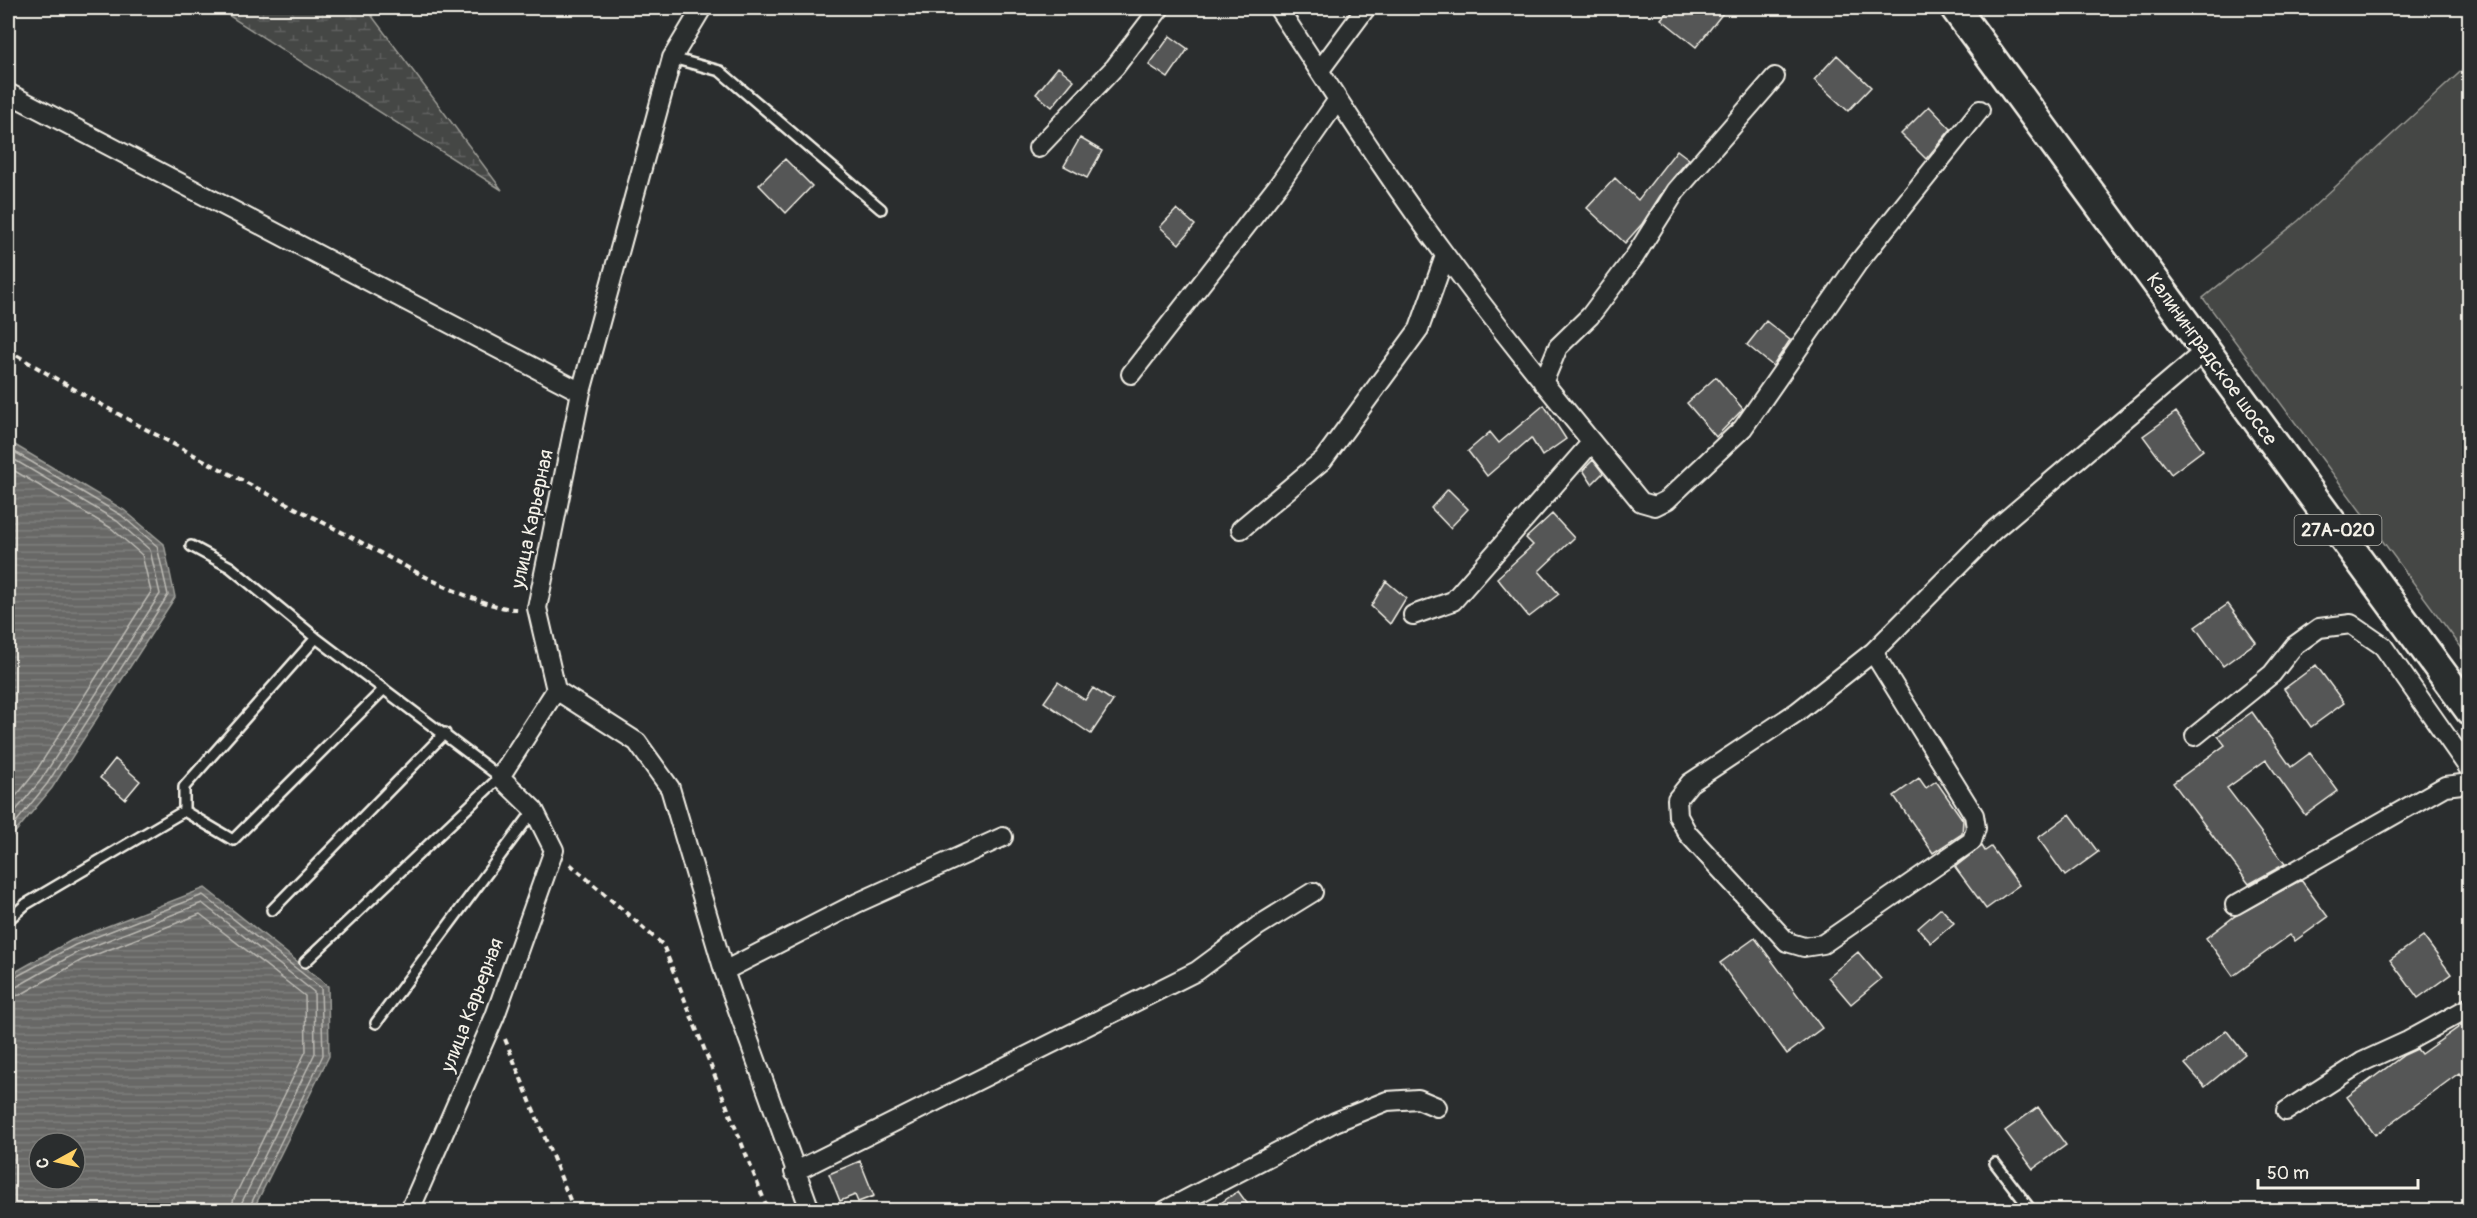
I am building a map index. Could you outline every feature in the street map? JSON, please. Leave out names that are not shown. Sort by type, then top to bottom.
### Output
[{"type":"main road","name":"Калининградское шоссе","points":[[1955,8],[2469,711]]},
{"type":"street","name":"улица Карьерная","points":[[556,690],[537,608],[581,392],[672,58],[702,8]]},
{"type":"street","points":[[1038,148],[1115,67],[1160,8]]},
{"type":"street","points":[[1278,8],[1320,70],[1337,101],[1445,256],[1543,383],[1641,502],[1655,506],[1667,500],[1743,428],[1857,264],[1980,110]]},
{"type":"street","points":[[1320,70],[1366,8]]},
{"type":"street","points":[[1543,383],[1558,346],[1590,316],[1635,256],[1676,191],[1775,77]]},
{"type":"street","points":[[8,93],[581,392]]},
{"type":"street","points":[[1131,374],[1279,184],[1337,101]]},
{"type":"street","points":[[1241,529],[1323,459],[1419,329],[1445,256]]},
{"type":"street","points":[[1873,652],[1974,815],[1976,828],[1972,840],[1823,944],[1804,947],[1787,942],[1688,834],[1678,816],[1677,799],[1690,783],[1797,712],[1873,652],[1992,531],[2206,350]]},
{"type":"street","points":[[1413,615],[1453,601],[1592,442]]},
{"type":"street","points":[[2195,736],[2271,675],[2294,646],[2319,628],[2351,624],[2383,646],[2469,770]]},
{"type":"street","points":[[554,850],[534,810],[500,777],[556,690],[637,742],[670,788],[724,971],[794,1172],[810,1210]]},
{"type":"street","points":[[2235,905],[2445,786],[2469,783]]},
{"type":"street","points":[[724,971],[857,903],[1003,837]]},
{"type":"street","name":"улица Карьерная","points":[[410,1210],[495,1016],[554,850]]},
{"type":"street","points":[[794,1172],[1197,971],[1258,926],[1313,892]]},
{"type":"street","points":[[2286,1111],[2362,1062],[2408,1041],[2469,1007]]},
{"type":"street","points":[[1167,1210],[1335,1122],[1387,1101],[1418,1099],[1437,1107]]},
{"type":"lane","points":[[672,58],[720,71],[881,209]]},
{"type":"lane","points":[[190,546],[230,567],[316,638],[445,733],[500,777],[305,962]]},
{"type":"lane","points":[[184,811],[184,787],[316,638]]},
{"type":"lane","points":[[184,811],[233,840],[384,689]]},
{"type":"lane","points":[[272,910],[445,733]]},
{"type":"lane","points":[[376,1023],[534,810]]},
{"type":"lane","points":[[8,920],[26,904],[184,811]]},
{"type":"lane","points":[[1995,1163],[2031,1210]]},
{"type":"path","points":[[8,350],[101,407],[392,559],[483,603],[511,609],[537,608]]},
{"type":"path","points":[[554,850],[663,945],[768,1210]]},
{"type":"path","points":[[495,1016],[574,1210]]},
{"type":"green space","points":[[217,8],[366,8],[502,190]]},
{"type":"green space","points":[[2469,64],[2469,658],[2203,298],[2298,221]]},
{"type":"water","points":[[8,441],[124,510],[164,544],[175,597],[52,788],[8,841]]},
{"type":"water","points":[[205,888],[328,986],[329,1056],[253,1210],[8,1210],[8,976],[72,940]]},
{"type":"building","points":[[1671,8],[1727,8],[1696,47],[1661,19]]},
{"type":"building","points":[[1170,36],[1188,49],[1168,78],[1149,65]]},
{"type":"building","points":[[1837,55],[1871,87],[1848,111],[1814,80]]},
{"type":"building","points":[[1058,67],[1074,80],[1052,107],[1036,94]]},
{"type":"building","points":[[1929,106],[1951,129],[1926,159],[1901,134]]},
{"type":"building","points":[[1080,138],[1102,151],[1087,178],[1064,166]]},
{"type":"building","points":[[1677,150],[1689,159],[1667,185],[1642,224],[1625,243],[1587,208],[1615,178],[1638,200]]},
{"type":"building","points":[[785,159],[812,186],[786,213],[759,185]]},
{"type":"building","points":[[1177,209],[1195,225],[1179,244],[1160,227]]},
{"type":"building","points":[[1766,321],[1790,340],[1773,366],[1747,345]]},
{"type":"building","points":[[1716,377],[1743,409],[1716,437],[1687,403]]},
{"type":"building","points":[[1544,405],[1566,439],[1542,456],[1531,438],[1487,476],[1468,451],[1490,432],[1499,443]]},
{"type":"building","points":[[2176,412],[2203,450],[2171,474],[2143,436]]},
{"type":"building","points":[[1593,460],[1603,473],[1592,484],[1583,470]]},
{"type":"building","points":[[1448,489],[1468,509],[1450,528],[1431,508]]},
{"type":"building","points":[[1552,514],[1574,538],[1539,571],[1559,594],[1529,617],[1497,578],[1533,545],[1526,538]]},
{"type":"building","points":[[1386,581],[1406,598],[1390,624],[1371,606]]},
{"type":"building","points":[[2228,604],[2256,642],[2223,666],[2195,627]]},
{"type":"building","points":[[2316,665],[2344,703],[2311,727],[2284,689]]},
{"type":"building","points":[[1058,682],[1085,700],[1093,688],[1113,701],[1091,734],[1044,702]]},
{"type":"building","points":[[2252,712],[2291,767],[2310,753],[2338,791],[2305,815],[2266,760],[2227,788],[2285,864],[2249,884],[2173,783],[2225,745],[2218,736]]},
{"type":"building","points":[[115,759],[140,781],[125,799],[100,778]]},
{"type":"building","points":[[1919,778],[1926,788],[1936,781],[1963,820],[1962,834],[1933,853],[1894,796]]},
{"type":"building","points":[[2070,814],[2098,852],[2065,876],[2038,838]]},
{"type":"building","points":[[1982,846],[1985,851],[1991,847],[2019,885],[1986,909],[1955,867]]},
{"type":"building","points":[[2301,880],[2328,917],[2295,941],[2290,935],[2233,976],[2206,938],[2235,916]]},
{"type":"building","points":[[1941,908],[1954,923],[1931,943],[1918,928]]},
{"type":"building","points":[[2423,936],[2451,974],[2418,998],[2390,960]]},
{"type":"building","points":[[1755,938],[1822,1028],[1787,1054],[1720,963]]},
{"type":"building","points":[[1858,952],[1881,979],[1851,1004],[1828,977]]},
{"type":"building","points":[[2469,1020],[2469,1087],[2459,1073],[2375,1135],[2347,1097],[2404,1055],[2417,1049],[2421,1054]]},
{"type":"building","points":[[2226,1030],[2245,1054],[2205,1087],[2185,1064]]},
{"type":"building","points":[[2038,1107],[2066,1145],[2033,1169],[2005,1131]]},
{"type":"building","points":[[860,1161],[874,1196],[858,1202],[855,1195],[840,1201],[829,1174]]},
{"type":"building","points":[[1238,1191],[1252,1210],[1211,1210]]}]
